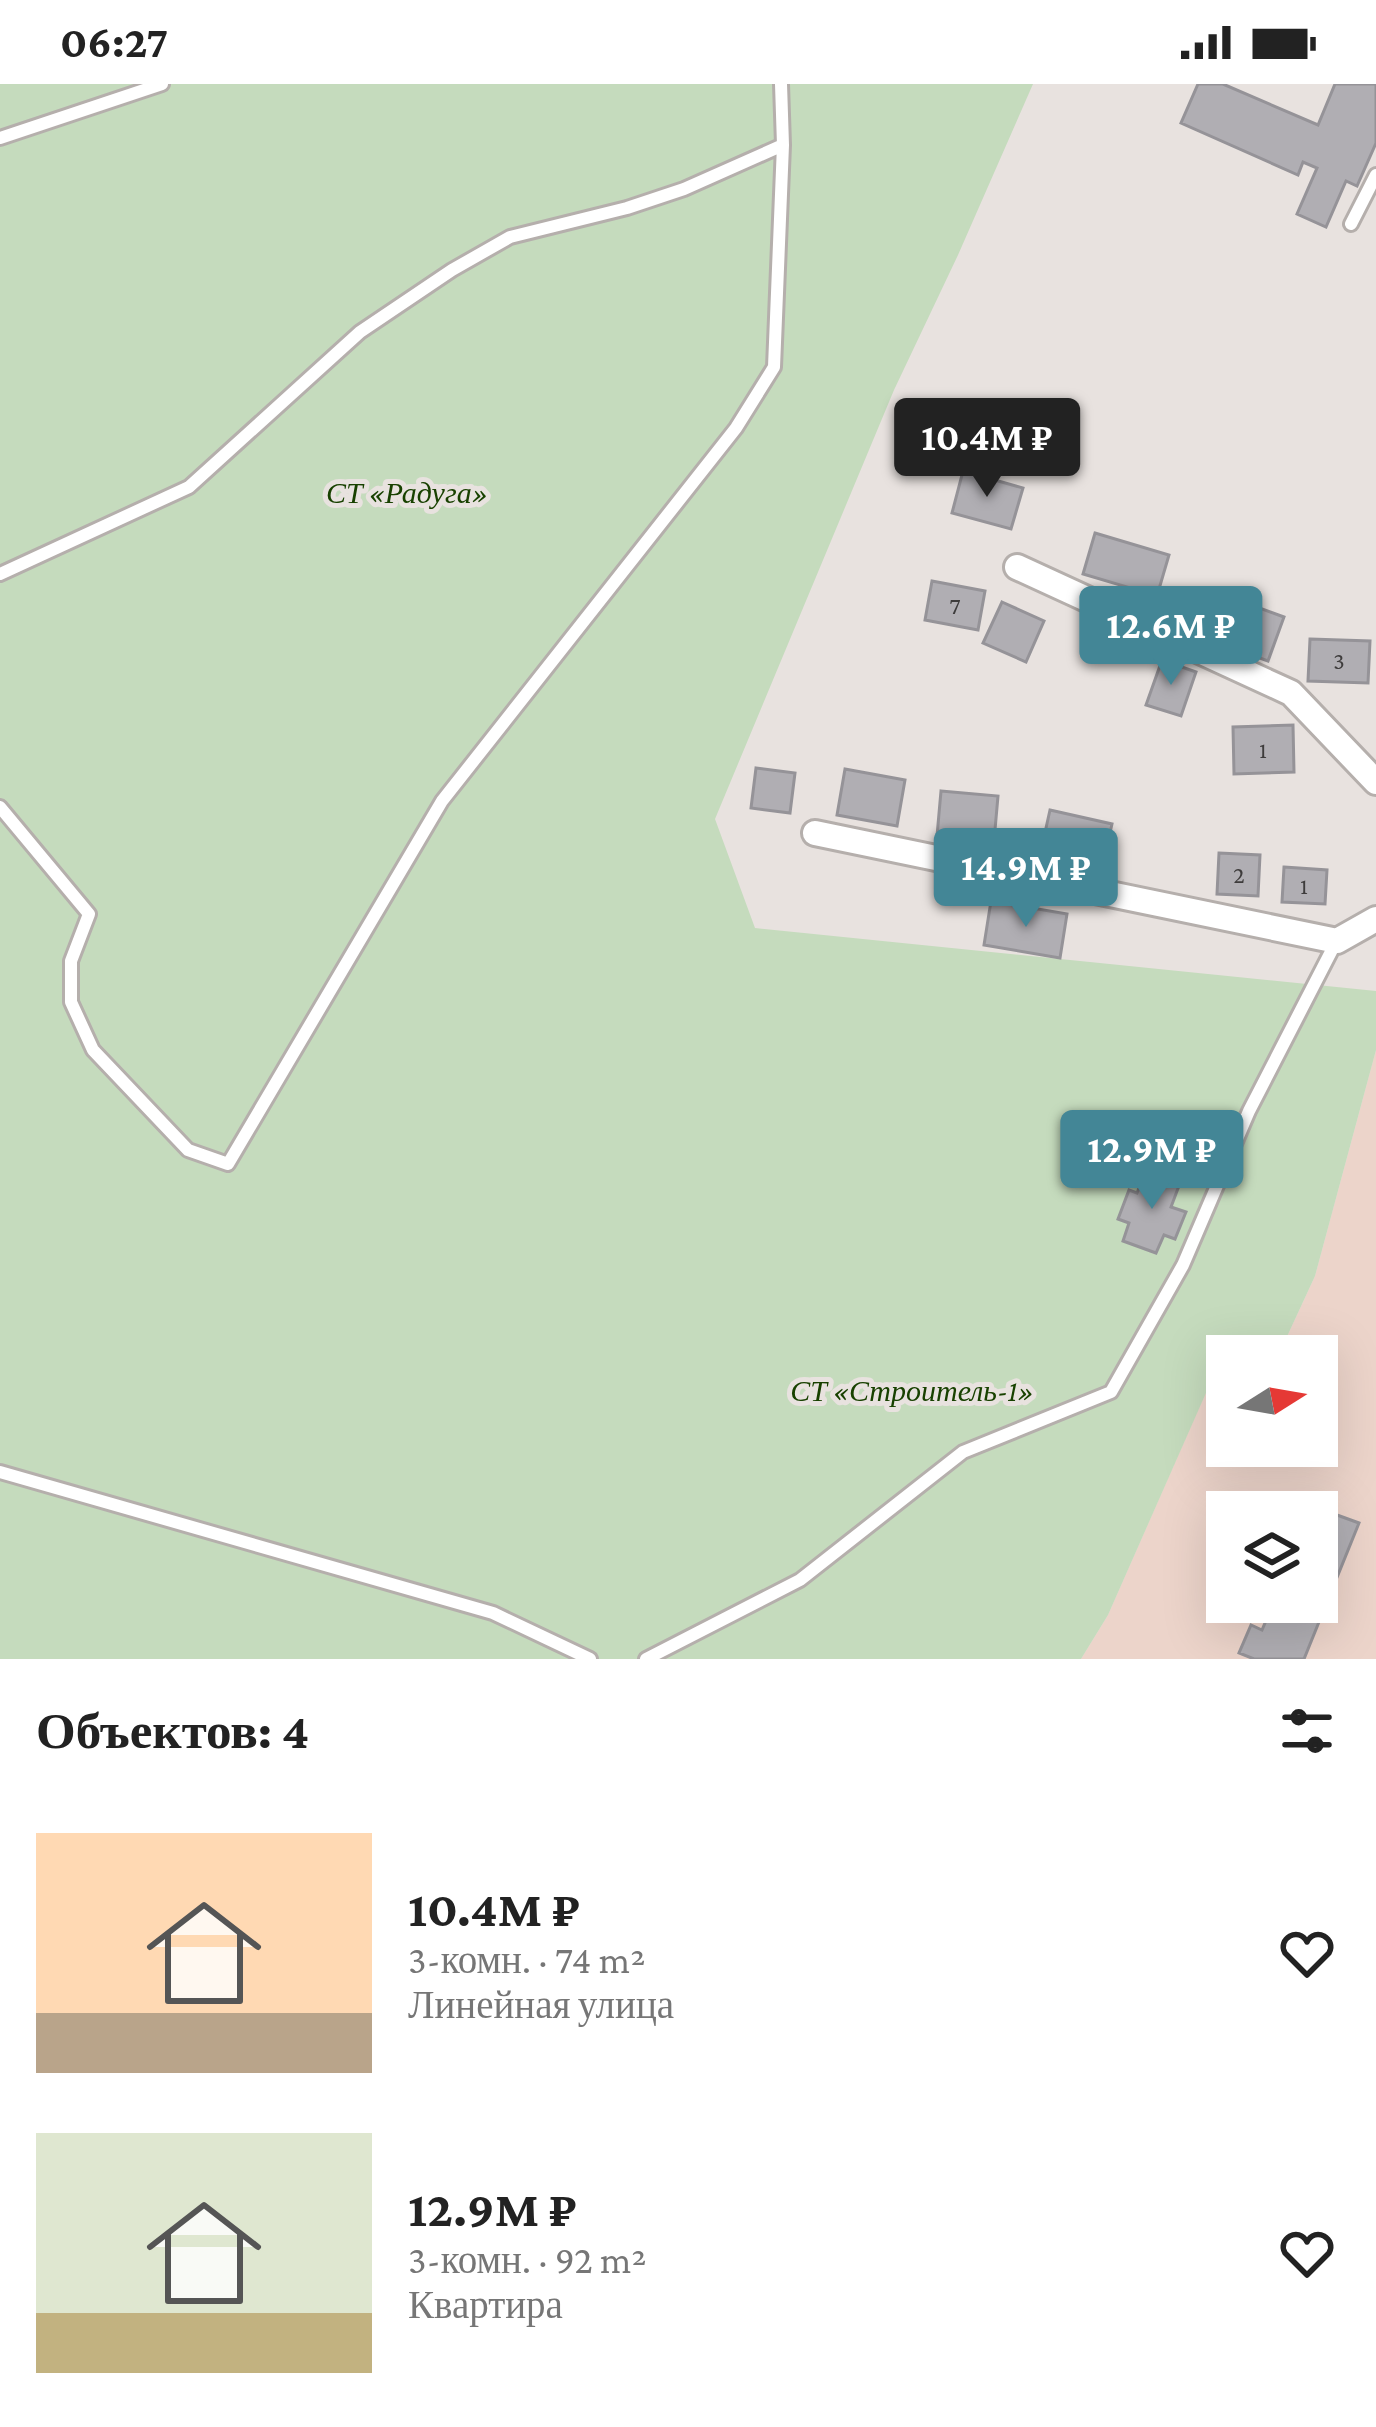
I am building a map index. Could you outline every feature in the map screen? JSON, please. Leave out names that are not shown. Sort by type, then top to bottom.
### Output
[{"type":"street","points":[[1017,567],[1291,694],[1376,782]]},
{"type":"street","points":[[815,833],[1337,940],[1376,919]]},
{"type":"lane","points":[[0,138],[162,84]]},
{"type":"lane","points":[[0,807],[89,914],[71,961],[71,1002],[93,1050],[188,1150],[228,1164],[442,801],[736,428],[774,367],[781,84]]},
{"type":"lane","points":[[0,574],[189,487],[360,332],[510,236],[684,189],[783,145]]},
{"type":"lane","points":[[1352,224],[1376,175]]},
{"type":"lane","points":[[646,1659],[800,1580],[963,1452],[1111,1392],[1183,1265],[1249,1112],[1337,940]]},
{"type":"lane","points":[[0,1472],[494,1612],[590,1659]]},
{"type":"shaded area","points":[[1376,1050],[1376,1659],[1081,1659],[1108,1615],[1206,1392],[1206,1467],[1338,1467],[1338,1335],[1288,1335],[1315,1276]]},
{"type":"green space","name":"СТ «Радуга»","points":[[0,84],[1033,84],[894,390],[715,819],[755,928],[1376,991],[1376,1050],[1315,1276],[1288,1335],[1206,1335],[1206,1393],[1108,1615],[1081,1659],[0,1659]]},
{"type":"building","points":[[1198,84],[1223,84],[1318,125],[1335,84],[1376,84],[1376,143],[1357,186],[1346,181],[1326,227],[1297,214],[1317,168],[1303,162],[1298,175],[1181,123]]},
{"type":"building","points":[[963,471],[1023,488],[1011,529],[952,513]]},
{"type":"building","points":[[1095,533],[1169,555],[1157,596],[1083,574]]},
{"type":"building","points":[[932,581],[985,591],[978,630],[925,620]]},
{"type":"building","points":[[1208,589],[1284,617],[1268,661],[1192,633]]},
{"type":"building","points":[[1002,602],[1044,621],[1026,662],[983,643]]},
{"type":"building","points":[[1310,639],[1370,641],[1368,683],[1308,681]]},
{"type":"building","points":[[1162,660],[1196,672],[1181,716],[1146,705]]},
{"type":"building","points":[[1293,725],[1294,772],[1234,774],[1233,727]]},
{"type":"building","points":[[756,768],[795,773],[790,813],[751,808]]},
{"type":"building","points":[[845,769],[905,780],[897,826],[837,815]]},
{"type":"building","points":[[941,791],[998,796],[994,841],[937,836]]},
{"type":"building","points":[[1050,810],[1112,824],[1102,868],[1040,855]]},
{"type":"building","points":[[1219,853],[1260,855],[1258,896],[1217,894]]},
{"type":"building","points":[[1284,867],[1327,870],[1325,904],[1282,902]]},
{"type":"building","points":[[991,901],[1067,914],[1060,958],[984,945]]},
{"type":"building","points":[[1146,1170],[1180,1183],[1171,1207],[1186,1212],[1175,1239],[1164,1235],[1156,1253],[1123,1241],[1129,1223],[1118,1219],[1129,1190],[1137,1193]]},
{"type":"building","points":[[1338,1515],[1359,1523],[1338,1575]]},
{"type":"building","points":[[1265,1623],[1319,1623],[1304,1659],[1254,1659],[1239,1653],[1251,1625],[1262,1630]]},
{"type":"park label","name":"СТ «Строитель-1»","points":[[912,1391]]}]
